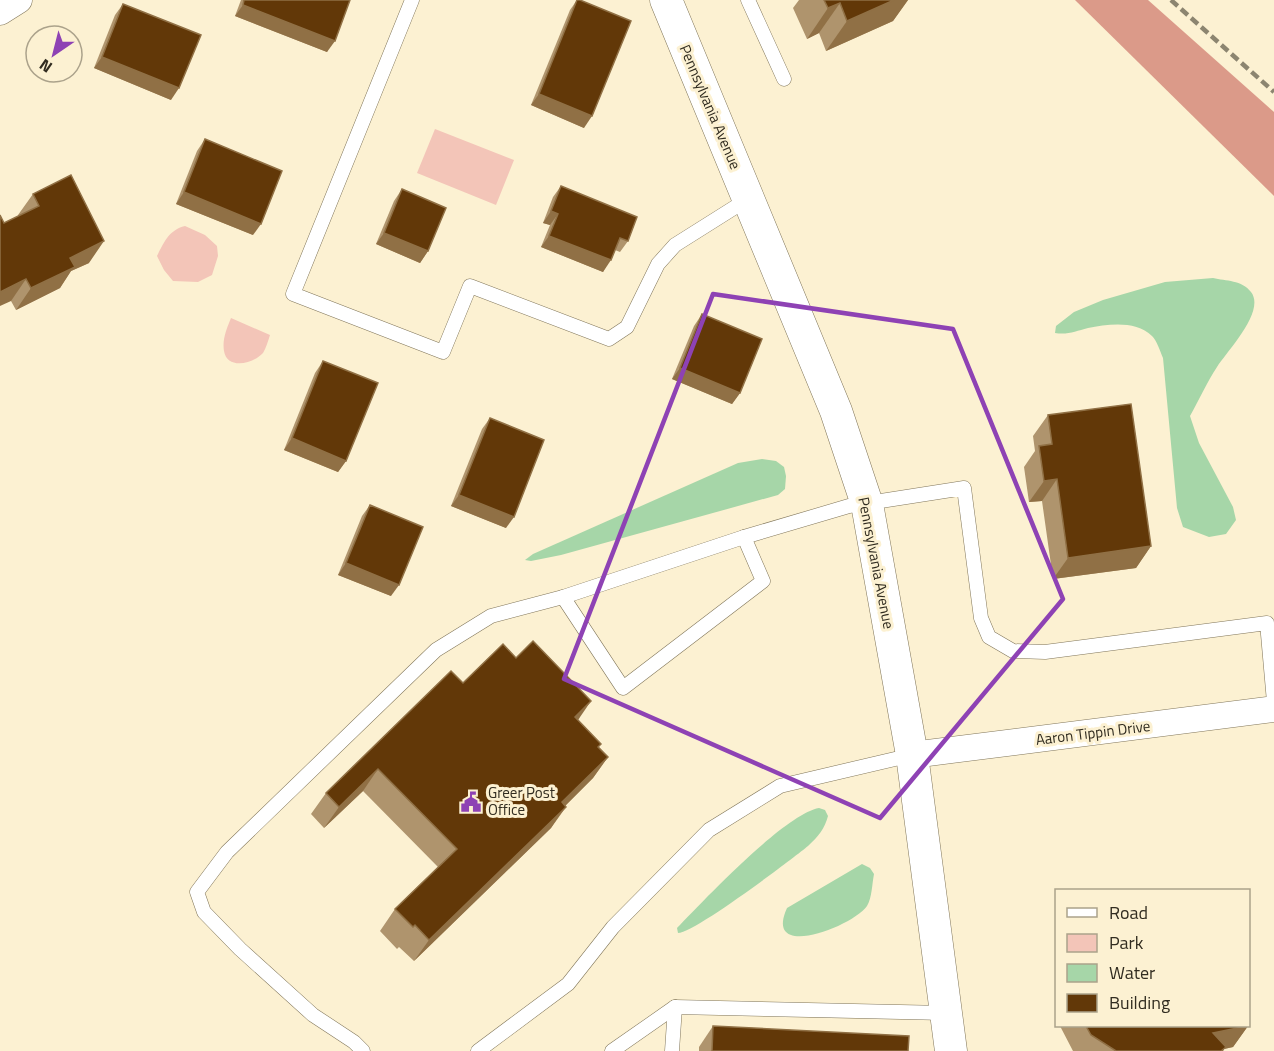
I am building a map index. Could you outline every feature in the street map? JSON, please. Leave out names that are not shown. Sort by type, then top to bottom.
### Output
[{"type":"street","points":[[0,12],[19,0]]},
{"type":"street","name":"Pennsylvania Avenue","points":[[666,0],[836,411],[867,504],[912,755],[951,1051]]},
{"type":"street","name":"Aaron Tippin Drive","points":[[912,755],[1274,709]]},
{"type":"lane","points":[[412,0],[293,294],[443,352],[470,286],[609,339],[627,327],[658,264],[675,244],[748,199]]},
{"type":"lane","points":[[748,0],[784,80]]},
{"type":"lane","points":[[363,1051],[354,1042],[313,1015],[240,949],[204,912],[197,892],[227,852],[436,650],[490,616],[563,597],[744,537],[849,506],[964,488],[981,618],[989,637],[1013,651],[1045,652],[1267,623],[1274,702]]},
{"type":"lane","points":[[563,597],[622,688],[763,581],[744,537]]},
{"type":"lane","points":[[478,1051],[568,984],[613,927],[709,830],[780,786],[912,755]]},
{"type":"lane","points":[[672,1051],[675,1007]]},
{"type":"lane","points":[[612,1051],[675,1007],[946,1013]]},
{"type":"highlighted area","points":[[713,294],[953,329],[1063,599],[880,818],[564,679]]},
{"type":"green space","points":[[435,129],[514,160],[496,205],[417,173]]},
{"type":"green space","points":[[185,226],[205,235],[217,246],[218,256],[212,275],[198,282],[173,281],[157,256],[171,234]]},
{"type":"green space","points":[[231,318],[270,335],[259,357],[247,362],[235,363],[226,357],[225,334]]},
{"type":"shaded area","points":[[1075,0],[1148,0],[1274,112],[1274,196]]},
{"type":"water","points":[[1213,278],[1243,285],[1251,292],[1254,300],[1253,309],[1243,331],[1213,373],[1190,416],[1199,443],[1233,507],[1236,520],[1226,534],[1209,537],[1183,527],[1177,508],[1163,358],[1154,338],[1138,327],[1122,324],[1055,333],[1056,326],[1074,312],[1103,300],[1165,282]]},
{"type":"water","points":[[762,459],[776,461],[784,467],[785,489],[778,495],[561,555],[531,561],[525,560],[533,554],[738,463]]},
{"type":"water","points":[[819,808],[825,810],[828,816],[821,832],[808,846],[722,909],[678,933],[677,928],[689,915],[766,841],[786,825]]},
{"type":"water","points":[[862,864],[870,868],[874,874],[867,906],[845,923],[829,930],[798,936],[787,933],[783,924],[787,908]]},
{"type":"building","points":[[244,0],[350,0],[335,41],[243,5]]},
{"type":"building","points":[[577,0],[631,21],[592,116],[539,94]]},
{"type":"building","points":[[824,0],[894,0],[847,21],[840,3],[828,8]]},
{"type":"building","points":[[123,4],[201,35],[179,88],[102,57]]},
{"type":"building","points":[[205,139],[282,171],[261,224],[184,192]]},
{"type":"building","points":[[71,175],[104,241],[70,258],[75,267],[31,288],[26,279],[0,292],[0,215],[4,223],[39,206],[33,194]]},
{"type":"building","points":[[561,186],[637,217],[628,241],[620,238],[611,260],[549,236],[558,214],[551,211]]},
{"type":"building","points":[[402,189],[446,208],[428,251],[384,233]]},
{"type":"building","points":[[702,314],[762,339],[740,393],[680,368]]},
{"type":"building","points":[[323,361],[378,383],[346,461],[292,438]]},
{"type":"building","points":[[1131,404],[1151,546],[1068,558],[1057,479],[1044,481],[1039,446],[1052,444],[1048,415]]},
{"type":"building","points":[[490,418],[544,440],[514,517],[459,495]]},
{"type":"building","points":[[370,505],[423,527],[399,585],[346,563]]},
{"type":"building","name":"Greer Post Office","points":[[533,641],[591,701],[575,717],[601,744],[598,747],[608,757],[562,802],[566,807],[429,940],[395,909],[457,849],[378,769],[339,807],[326,793],[451,671],[463,683],[503,644],[516,658]]},
{"type":"building","points":[[713,1026],[909,1036],[908,1051],[712,1051]]},
{"type":"building","points":[[1087,1027],[1242,1027],[1213,1033],[1226,1047],[1221,1051],[1116,1051],[1091,1035]]},
{"type":"railway","points":[[1171,0],[1274,92]]},
{"type":"place","name":"Greer Post Office","points":[[471,802]]}]
